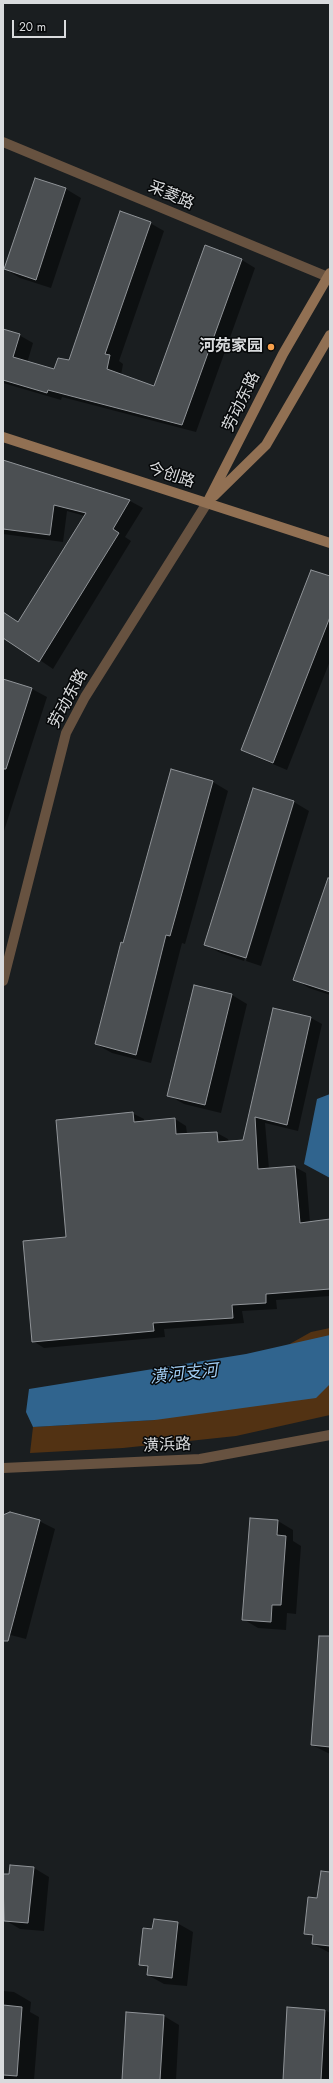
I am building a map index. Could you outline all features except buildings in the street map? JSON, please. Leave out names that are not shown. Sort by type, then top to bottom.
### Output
[{"type":"main road","name":"劳动东路","points":[[207,503],[283,354],[329,275]]},
{"type":"main road","name":"劳动东路","points":[[207,503],[266,445],[330,335]]},
{"type":"main road","name":"今创路","points":[[3,438],[330,543]]},
{"type":"street","name":"采菱路","points":[[3,142],[329,275]]},
{"type":"street","name":"劳动东路","points":[[3,981],[5,962],[66,733],[85,697],[207,503]]},
{"type":"street","name":"潢浜路","points":[[3,1468],[200,1459],[330,1435]]},
{"type":"shaded area","points":[[330,1328],[330,1415],[236,1436],[123,1448],[30,1453],[33,1427],[155,1420],[311,1332]]},
{"type":"water","points":[[330,1094],[330,1178],[304,1164],[317,1099]]},
{"type":"water","name":"潢河支河","points":[[330,1335],[330,1384],[316,1398],[155,1420],[33,1427],[26,1412],[29,1389],[246,1354]]},
{"type":"place","name":"河苑家园","points":[[271,347]]}]
